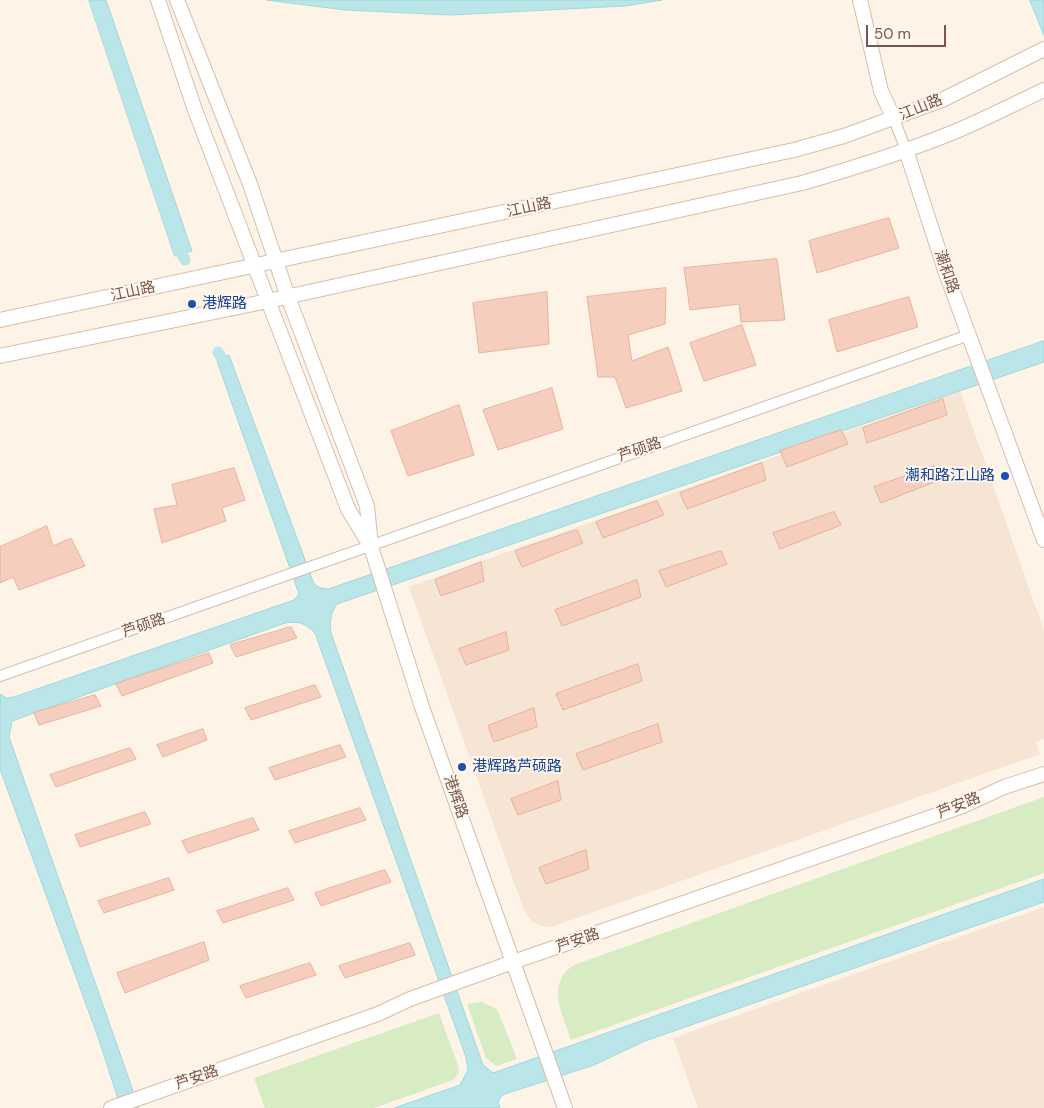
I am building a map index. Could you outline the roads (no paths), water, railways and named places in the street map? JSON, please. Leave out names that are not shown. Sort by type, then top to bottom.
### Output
[{"type":"main road","name":"港辉路","points":[[177,0],[250,184],[278,261],[288,297],[367,506],[371,547],[377,570],[422,707],[565,1108]]},
{"type":"main road","name":"潮和路","points":[[860,0],[881,91],[894,119]]},
{"type":"main road","name":"港辉路","points":[[159,5],[195,110],[348,509],[371,547]]},
{"type":"main road","name":"江山路","points":[[0,320],[743,162],[844,136],[942,100],[1041,50]]},
{"type":"main road","points":[[0,356],[288,297],[776,189],[854,169],[906,150],[956,131],[1044,90]]},
{"type":"main road","name":"潮和路","points":[[906,150],[968,335],[1044,540]]},
{"type":"main road","name":"芦安路","points":[[111,1108],[378,1014],[435,990],[513,962],[963,806],[1004,787],[1044,774]]},
{"type":"street","name":"潮和路","points":[[894,119],[906,150]]},
{"type":"street","name":"芦硕路","points":[[0,676],[371,547],[968,335]]},
{"type":"water","points":[[89,0],[106,0],[192,251],[175,256]]},
{"type":"water","points":[[267,0],[662,0],[625,6],[451,15],[345,10]]},
{"type":"water","points":[[1030,0],[1044,0],[1044,35]]},
{"type":"water","points":[[1044,341],[1044,362],[337,604],[332,614],[331,633],[483,1065],[493,1073],[1044,879],[1044,902],[645,1041],[594,1065],[502,1095],[498,1102],[500,1108],[394,1108],[460,1085],[468,1070],[466,1057],[315,633],[302,624],[294,622],[285,623],[12,721],[9,737],[139,1108],[121,1108],[98,1037],[0,769],[0,694],[6,698],[14,697],[294,600],[299,594],[217,361],[229,355],[314,584],[320,588],[328,589]]},
{"type":"waterway","points":[[182,254],[185,260]]},
{"type":"waterway","points":[[218,352],[222,359]]},
{"type":"place","name":"港辉路","points":[[192,304]]},
{"type":"place","name":"潮和路江山路","points":[[1005,476]]},
{"type":"place","name":"港辉路芦硕路","points":[[462,767]]}]
